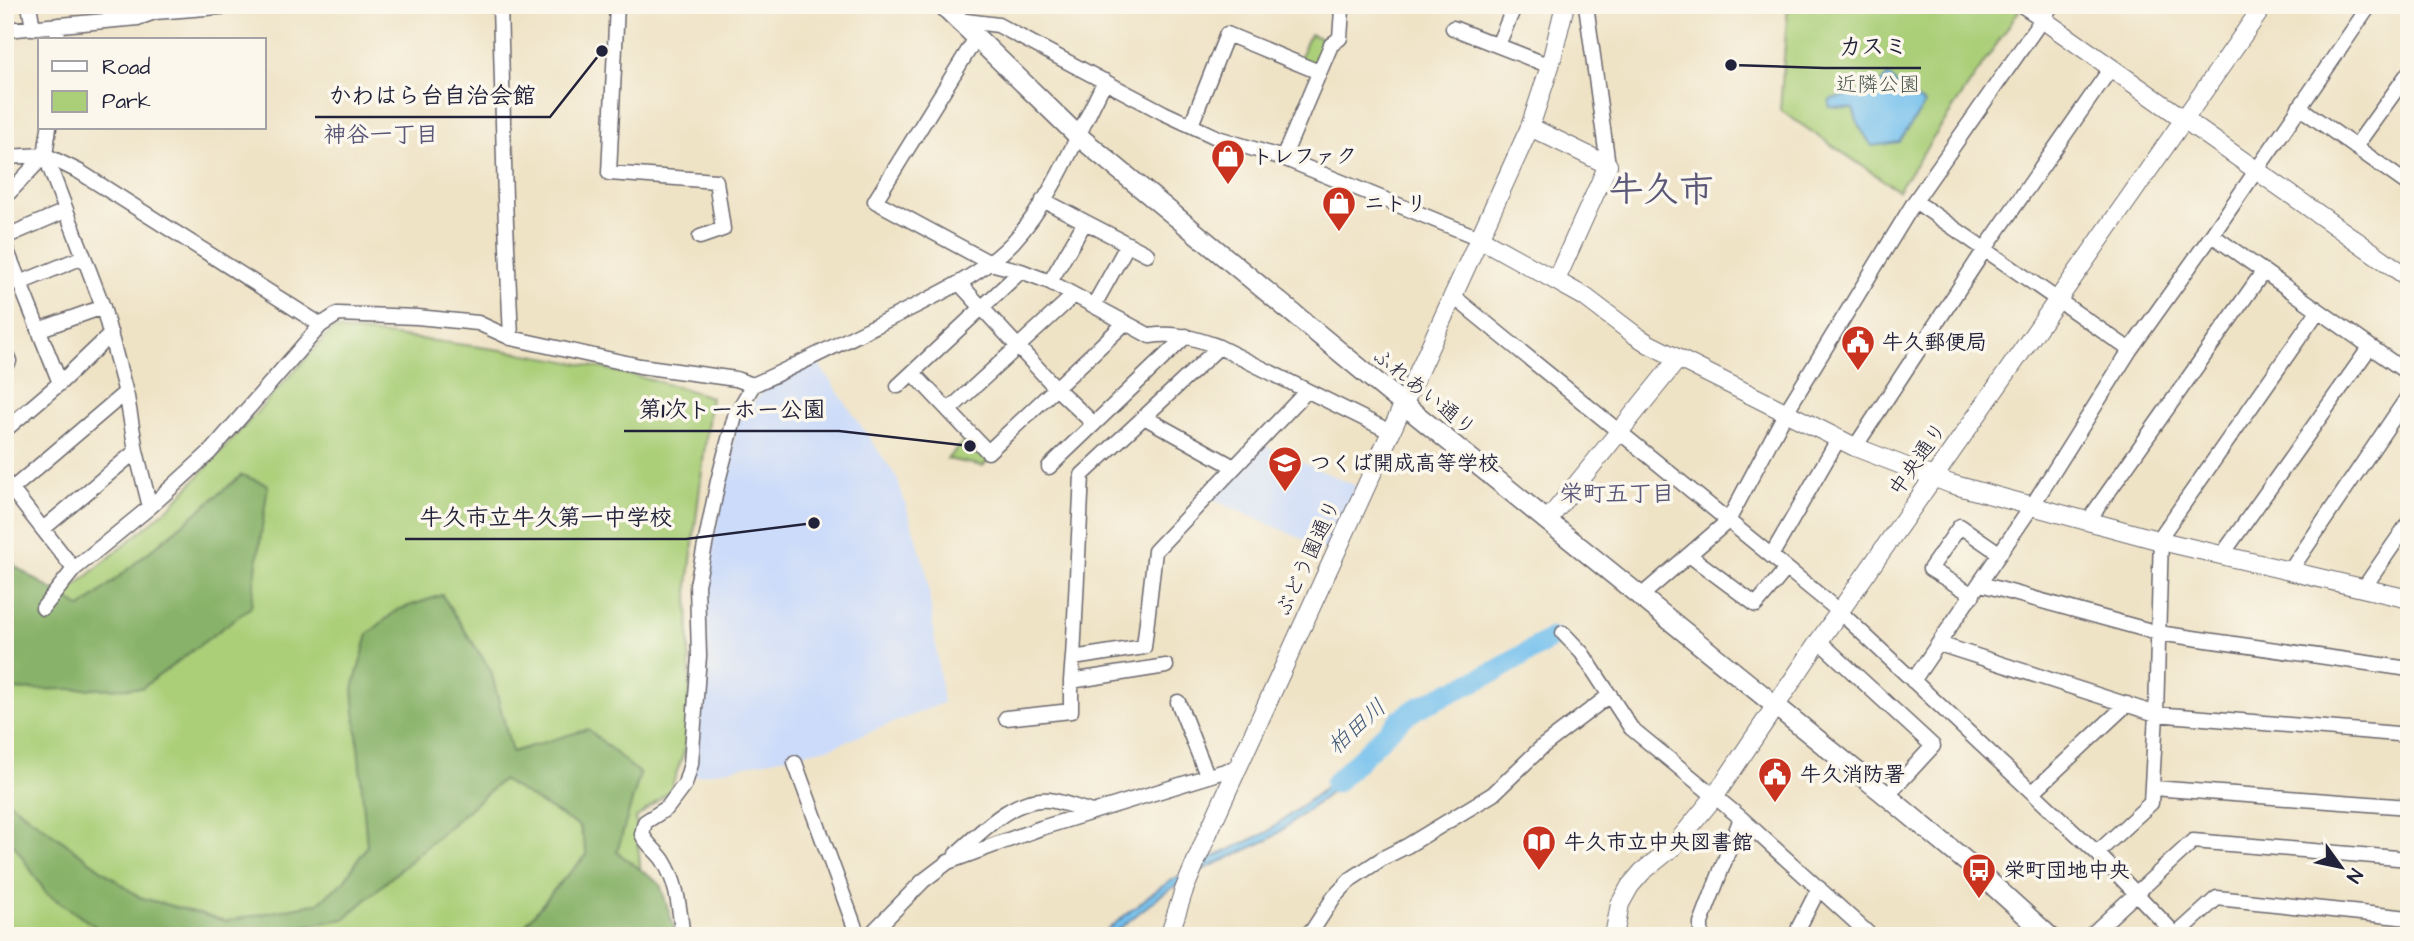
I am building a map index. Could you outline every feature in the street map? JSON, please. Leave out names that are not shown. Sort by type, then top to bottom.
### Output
[{"type":"main road","name":"ふれあい通り","points":[[943,5],[1077,135],[1403,404],[1887,796],[1974,868],[2049,936]]},
{"type":"street","points":[[29,5],[33,29]]},
{"type":"street","points":[[91,5],[94,22]]},
{"type":"street","points":[[5,30],[33,29],[57,33],[94,22],[138,18],[155,9],[244,5]]},
{"type":"street","points":[[500,5],[511,338]]},
{"type":"street","points":[[617,5],[609,173],[716,181],[723,229],[699,237]]},
{"type":"street","points":[[1498,44],[1516,5]]},
{"type":"street","name":"ぶどう園通り","points":[[1170,936],[1184,890],[1238,767],[1530,127],[1550,66],[1565,5]]},
{"type":"street","points":[[1556,280],[1608,165],[1586,5]]},
{"type":"street","points":[[2021,5],[2047,12],[2111,68],[2256,170],[2406,270]]},
{"type":"street","name":"中央通り","points":[[1614,936],[1620,904],[1630,886],[1642,872],[1674,846],[1715,796],[1819,641],[2264,5]]},
{"type":"street","points":[[1913,681],[2032,506],[2130,350],[2212,236],[2370,5]]},
{"type":"street","points":[[1283,158],[1331,45],[1340,38],[1342,10]]},
{"type":"street","points":[[1641,596],[1728,521],[1786,412],[1914,201],[2047,12]]},
{"type":"street","points":[[958,20],[998,25],[1218,138],[1283,158],[1479,238],[1586,297],[1635,335],[1678,359],[1847,443],[1933,478],[2161,541],[2409,599]]},
{"type":"street","points":[[1453,28],[1550,66]]},
{"type":"street","points":[[1191,125],[1227,34],[1319,72]]},
{"type":"street","points":[[976,38],[875,201],[990,263],[1050,282],[1150,336],[1167,333],[1186,336],[1219,347],[1391,432]]},
{"type":"street","points":[[1771,556],[1847,443],[2111,68]]},
{"type":"street","points":[[2355,147],[2409,72]]},
{"type":"street","points":[[685,936],[676,887],[662,859],[642,834],[645,822],[667,808],[685,784],[691,764],[699,656],[697,584],[718,481],[735,416],[753,385],[849,340],[959,283],[990,263],[1013,242],[1043,200],[1105,81]]},
{"type":"street","points":[[2299,107],[2409,185]]},
{"type":"street","points":[[1530,127],[1608,165]]},
{"type":"street","points":[[49,130],[45,155],[103,307],[126,393],[136,451],[150,507]]},
{"type":"street","points":[[5,157],[45,155],[80,172],[321,325]]},
{"type":"street","points":[[5,197],[45,155]]},
{"type":"street","points":[[1043,200],[1147,254]]},
{"type":"street","points":[[1914,201],[2130,350]]},
{"type":"street","points":[[5,237],[65,211]]},
{"type":"street","points":[[1050,282],[1085,222]]},
{"type":"street","points":[[2212,236],[2409,374]]},
{"type":"street","points":[[1094,305],[1128,244]]},
{"type":"street","points":[[5,246],[60,383]]},
{"type":"street","points":[[20,283],[82,257]]},
{"type":"street","points":[[898,386],[1021,271]]},
{"type":"street","points":[[2088,522],[2263,272]]},
{"type":"street","points":[[959,283],[1056,388],[1094,424]]},
{"type":"street","points":[[949,410],[1074,295]]},
{"type":"street","points":[[1453,296],[1840,612],[2097,853],[2176,935],[2217,898],[2409,918]]},
{"type":"street","points":[[38,330],[103,307]]},
{"type":"street","points":[[2097,853],[2151,803],[2161,536],[2318,311]]},
{"type":"street","points":[[43,608],[74,569],[150,507],[210,452],[321,325],[338,314],[478,323],[511,338],[640,366],[736,379],[753,385]]},
{"type":"street","points":[[913,373],[988,452],[1124,324]]},
{"type":"street","points":[[5,430],[111,334]]},
{"type":"street","points":[[1049,467],[1186,336]]},
{"type":"street","points":[[1006,718],[1071,711],[1082,475],[1219,347]]},
{"type":"street","points":[[2222,555],[2370,347]]},
{"type":"street","points":[[5,351],[9,360],[5,363]]},
{"type":"street","points":[[1547,521],[1678,359]]},
{"type":"street","points":[[1073,655],[1073,658],[1144,647],[1155,551],[1307,391]]},
{"type":"street","points":[[74,569],[8,485],[126,393]]},
{"type":"street","points":[[2290,571],[2409,396]]},
{"type":"street","points":[[1144,417],[1234,467]]},
{"type":"street","points":[[43,529],[136,451]]},
{"type":"street","points":[[2363,589],[2402,541],[2409,522]]},
{"type":"street","points":[[1999,553],[1959,526],[1930,569],[1977,589],[2158,633],[2409,669]]},
{"type":"street","points":[[1689,555],[1756,606],[1786,569]]},
{"type":"street","points":[[1563,633],[1582,653],[1631,728],[1741,818],[1871,936]]},
{"type":"street","points":[[1819,641],[1933,746],[1887,796]]},
{"type":"street","points":[[1939,644],[2156,714],[2409,735]]},
{"type":"street","points":[[1071,681],[1166,666]]},
{"type":"street","points":[[1303,936],[1312,931],[1334,897],[1351,879],[1493,794],[1543,746],[1610,695]]},
{"type":"street","points":[[1178,702],[1206,775]]},
{"type":"street","points":[[2033,792],[2127,704]]},
{"type":"street","points":[[795,763],[858,936]]},
{"type":"street","points":[[948,862],[992,845],[1238,767]]},
{"type":"street","points":[[2153,788],[2409,807]]},
{"type":"street","points":[[869,936],[923,881],[1001,814],[1036,800],[1049,800],[1093,812]]},
{"type":"street","points":[[1701,936],[1701,923],[1741,818]]},
{"type":"street","points":[[2090,936],[2193,841],[2409,859]]},
{"type":"street","points":[[1799,936],[1799,927],[1819,888]]},
{"type":"shaded area","points":[[816,360],[897,478],[926,569],[943,703],[832,747],[691,777],[700,713],[707,572],[738,420],[765,389]]},
{"type":"shaded area","name":"つくば開成高等学校","points":[[1263,445],[1356,486],[1327,550],[1212,499]]},
{"type":"green space","name":"近隣公園","points":[[1788,5],[2010,5],[2019,11],[1898,190],[1780,110]]},
{"type":"green space","points":[[1310,34],[1328,41],[1317,66],[1299,60]]},
{"type":"green space","points":[[333,329],[476,346],[571,362],[665,383],[711,397],[688,585],[690,697],[684,752],[670,791],[636,818],[643,900],[603,936],[5,936],[5,547],[41,615],[172,505]]},
{"type":"green space","points":[[970,435],[991,457],[983,466],[947,459]]},
{"type":"green space","points":[[242,475],[268,485],[251,607],[142,688],[5,690],[5,560],[81,608]]},
{"type":"green space","points":[[442,595],[491,671],[512,752],[588,729],[640,774],[617,852],[660,884],[677,936],[516,936],[587,855],[580,827],[502,780],[344,919],[247,936],[109,936],[46,893],[5,831],[5,799],[139,897],[226,921],[318,903],[344,881],[367,846],[353,689],[368,634],[397,610]]},
{"type":"water","points":[[1888,75],[1904,92],[1925,104],[1899,142],[1872,146],[1859,126],[1853,109],[1829,107],[1830,99],[1854,94],[1870,95]]},
{"type":"water","points":[[1353,762],[1357,767],[1325,797],[1270,839],[1200,871],[1161,895],[1110,936],[1099,936],[1158,889],[1198,864],[1266,833],[1320,792]]},
{"type":"waterway","name":"柏田川","points":[[1335,783],[1401,719],[1417,708],[1496,671],[1552,638]]},
{"type":"place","name":"かわはら台自治会館","points":[[602,51]]},
{"type":"place","name":"カスミ","points":[[1731,65]]},
{"type":"place","name":"トレファク","points":[[1228,186]]},
{"type":"place","name":"ニトリ","points":[[1339,233]]},
{"type":"place","name":"牛久郵便局","points":[[1858,372]]},
{"type":"place","name":"第1次トーホー公園","points":[[970,446]]},
{"type":"place","name":"つくば開成高等学校","points":[[1285,493]]},
{"type":"place","name":"牛久市立牛久第一中学校","points":[[814,523]]},
{"type":"place","name":"牛久消防署","points":[[1775,804]]},
{"type":"place","name":"牛久市立中央図書館","points":[[1539,872]]},
{"type":"place","name":"栄町団地中央","points":[[1979,900]]},
{"type":"district","name":"神谷一丁目","points":[[381,135]]},
{"type":"district","name":"牛久市","points":[[1661,190]]},
{"type":"district","name":"栄町五丁目","points":[[1617,494]]}]
